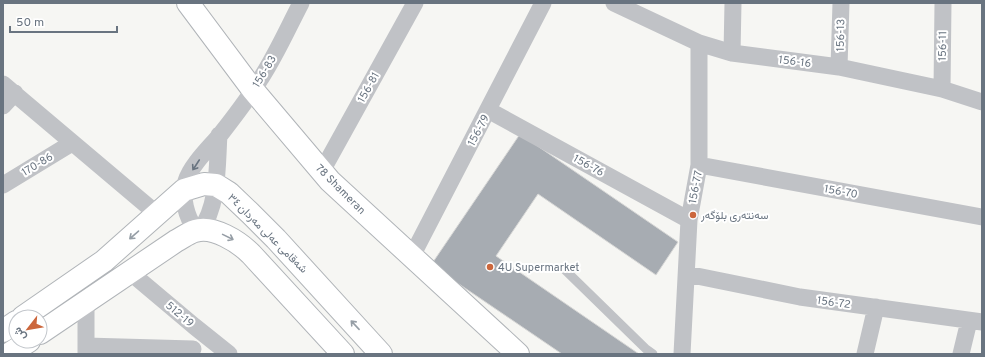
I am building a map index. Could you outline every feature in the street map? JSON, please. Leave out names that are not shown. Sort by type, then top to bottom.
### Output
[{"type":"main road","name":"78 Shameran","points":[[188,3],[253,90],[330,181],[412,256],[512,352]]},
{"type":"main road","points":[[35,309],[104,261],[184,190],[204,184],[216,185]]},
{"type":"main road","name":"شەقامی عەلی مەردان ٣٤","points":[[216,185],[230,193],[276,239],[381,354]]},
{"type":"main road","points":[[48,328],[176,241],[198,230],[222,234],[241,245],[343,354]]},
{"type":"main road","points":[[104,261],[124,277]]},
{"type":"street","name":"156-83","points":[[198,230],[189,219],[185,204],[184,190],[186,179],[205,151],[220,135],[261,78],[301,3]]},
{"type":"street","name":"156-81","points":[[322,171],[415,3]]},
{"type":"street","name":"156-79","points":[[412,256],[543,3]]},
{"type":"street","name":"156-16","points":[[614,3],[699,43],[732,53],[839,67],[942,89],[982,102]]},
{"type":"street","points":[[732,53],[733,3]]},
{"type":"street","name":"156-13","points":[[839,67],[841,3]]},
{"type":"street","name":"156-11","points":[[942,89],[943,3]]},
{"type":"street","name":"156-77","points":[[682,354],[689,220],[699,165],[699,43]]},
{"type":"street","points":[[3,106],[9,88],[157,214]]},
{"type":"street","name":"156-76","points":[[488,110],[689,220]]},
{"type":"street","points":[[198,230],[204,225],[216,185],[220,135]]},
{"type":"street","name":"170-86","points":[[3,184],[72,143]]},
{"type":"street","name":"156-70","points":[[699,165],[982,217]]},
{"type":"street","name":"156-72","points":[[686,274],[800,297],[976,321]]},
{"type":"street","name":"512-19","points":[[124,277],[194,326],[229,354]]},
{"type":"street","points":[[86,302],[86,350],[193,351],[194,326]]},
{"type":"street","points":[[865,354],[876,307]]},
{"type":"street","points":[[961,354],[976,321]]},
{"type":"lane","points":[[563,268],[646,349],[653,354]]},
{"type":"building","points":[[520,134],[678,242],[656,275],[538,194],[496,256],[639,354],[562,354],[431,265]]},
{"type":"place","name":"سەنتەری بلۆگەر","points":[[693,215]]},
{"type":"place","name":"4U Supermarket","points":[[490,267]]}]
